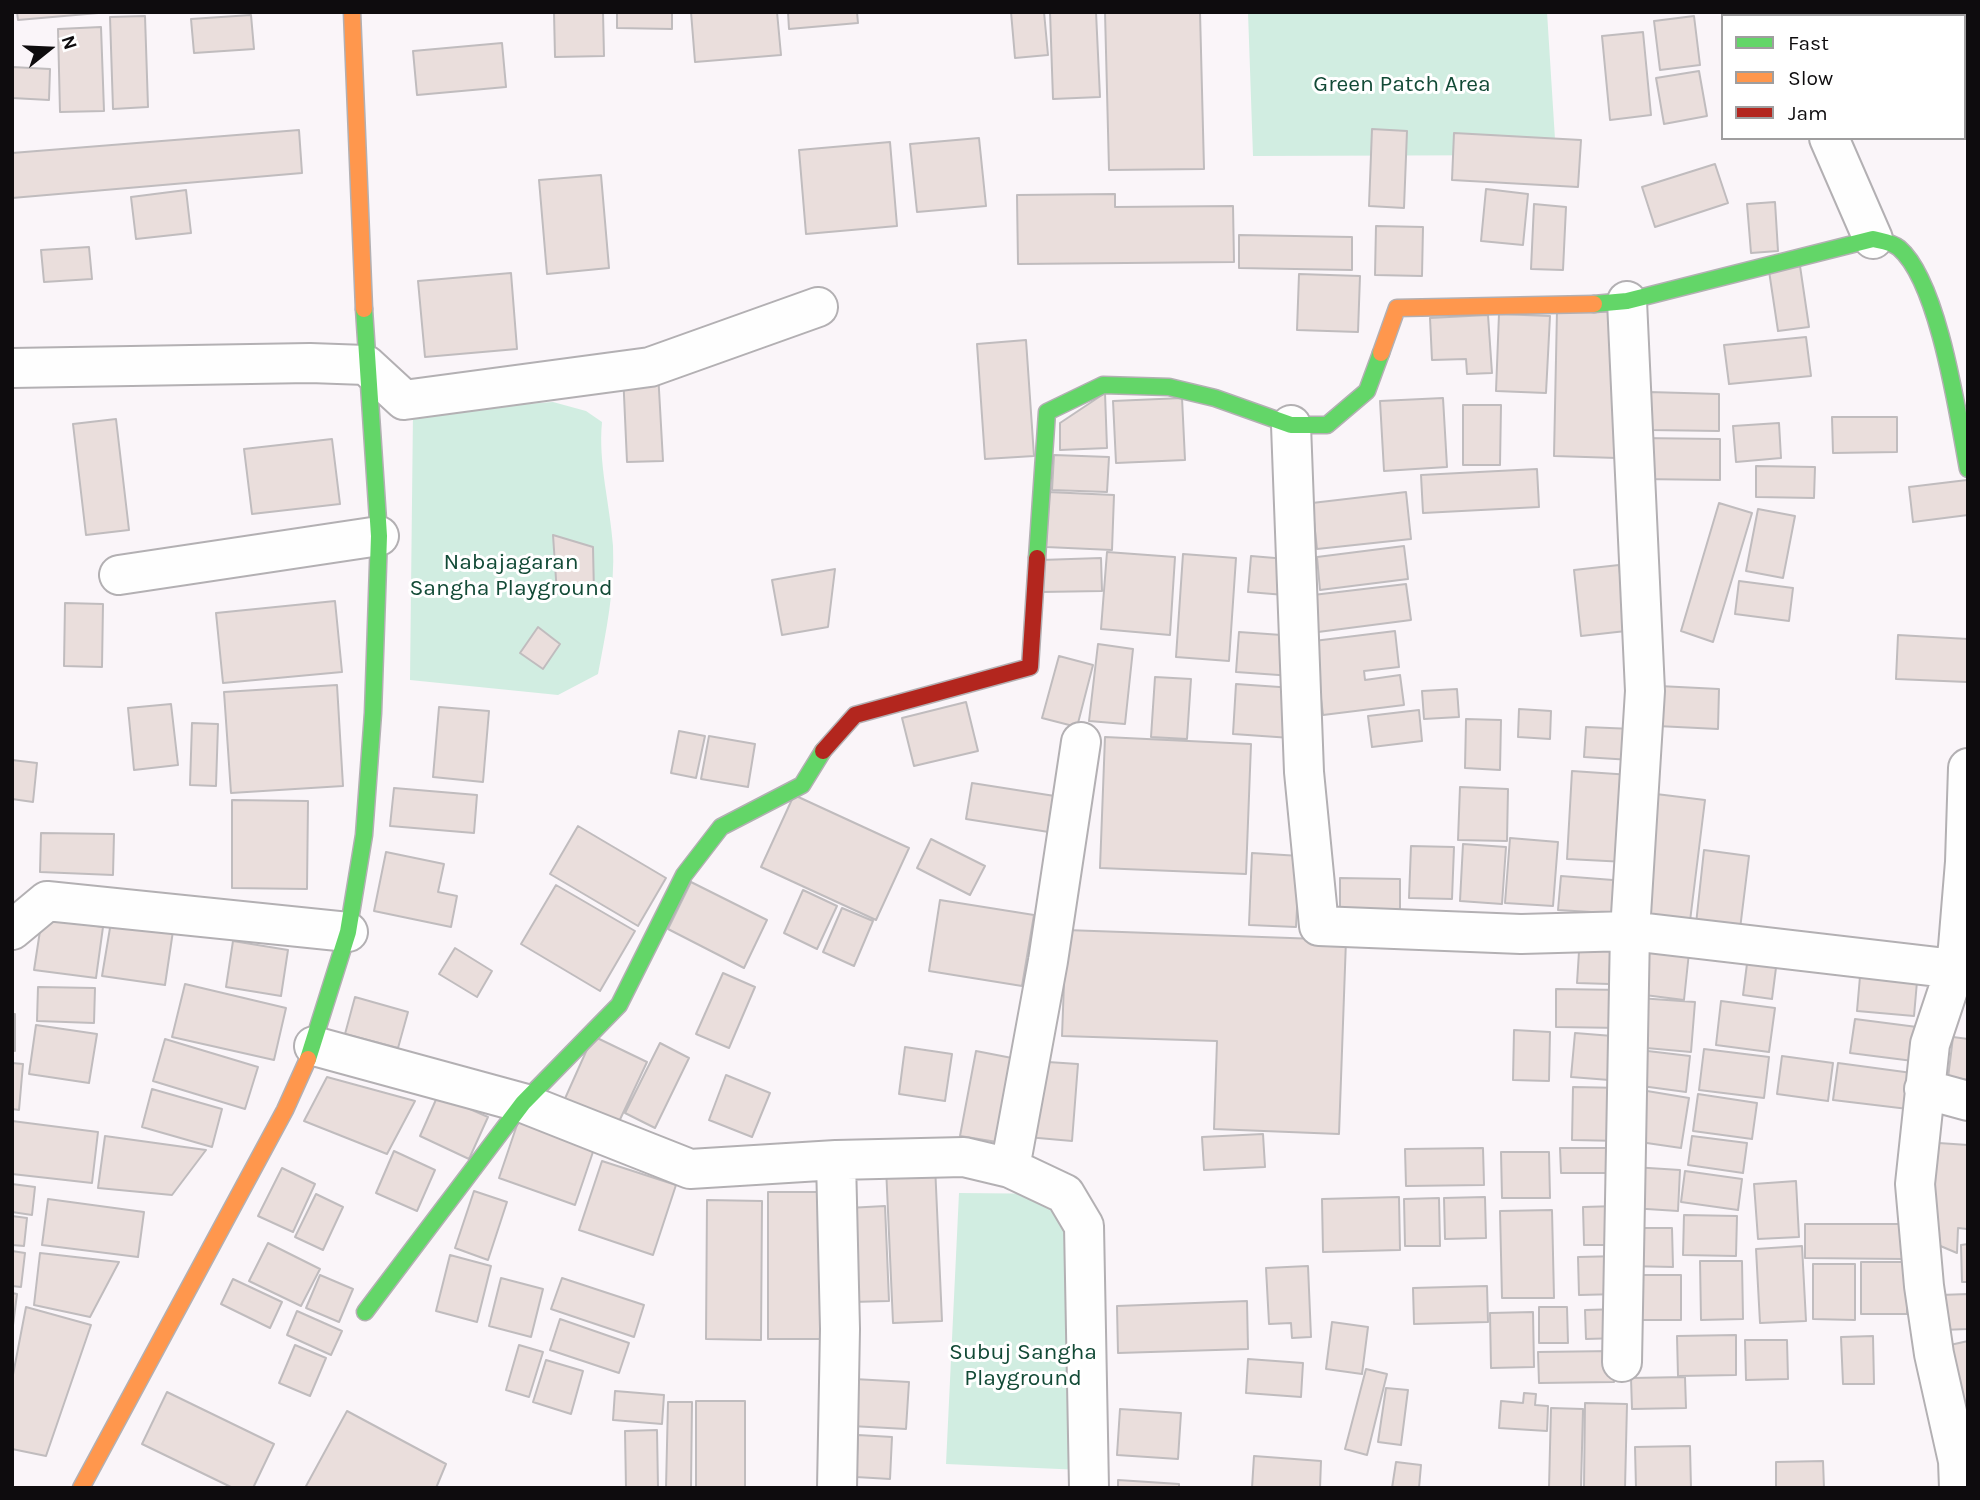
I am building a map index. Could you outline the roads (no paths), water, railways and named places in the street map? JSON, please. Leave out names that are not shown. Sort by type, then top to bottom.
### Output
[{"type":"street","points":[[81,1488],[285,1110],[314,1046],[348,932],[363,835],[373,713],[379,536],[366,365],[352,12]]},
{"type":"street","points":[[1830,140],[1873,239]]},
{"type":"street","points":[[365,1312],[523,1103],[620,1005],[684,875],[721,827],[802,785],[827,744],[855,715],[1030,667],[1047,412],[1103,385],[1169,387],[1214,398],[1290,425],[1327,425],[1367,391],[1397,308],[1583,305],[1627,301],[1873,239],[1898,247],[1919,276],[1938,324],[1968,468]]},
{"type":"street","points":[[1622,1362],[1630,931],[1645,691],[1627,301]]},
{"type":"street","points":[[12,368],[310,363],[366,365],[404,400],[650,367],[818,307]]},
{"type":"street","points":[[1290,425],[1304,772],[1319,926],[1521,934],[1630,931],[1955,969]]},
{"type":"street","points":[[119,575],[379,536]]},
{"type":"street","points":[[1010,1168],[1048,961],[1081,742]]},
{"type":"street","points":[[1959,1488],[1958,1461],[1934,1354],[1924,1286],[1915,1184],[1930,1044],[1955,969],[1965,862],[1968,768]]},
{"type":"street","points":[[12,929],[47,901],[348,932]]},
{"type":"street","points":[[314,1046],[523,1103],[690,1169],[836,1160],[964,1157],[1010,1168],[1065,1194],[1084,1226],[1090,1488]]},
{"type":"street","points":[[1924,1090],[1968,1101]]},
{"type":"street","points":[[836,1160],[840,1329],[837,1488]]},
{"type":"park label","name":"Green Patch Area","points":[[1402,84]]},
{"type":"park label","name":"Nabajagaran Sangha Playground","points":[[511,575]]},
{"type":"park label","name":"Subuj Sangha Playground","points":[[1023,1365]]}]
